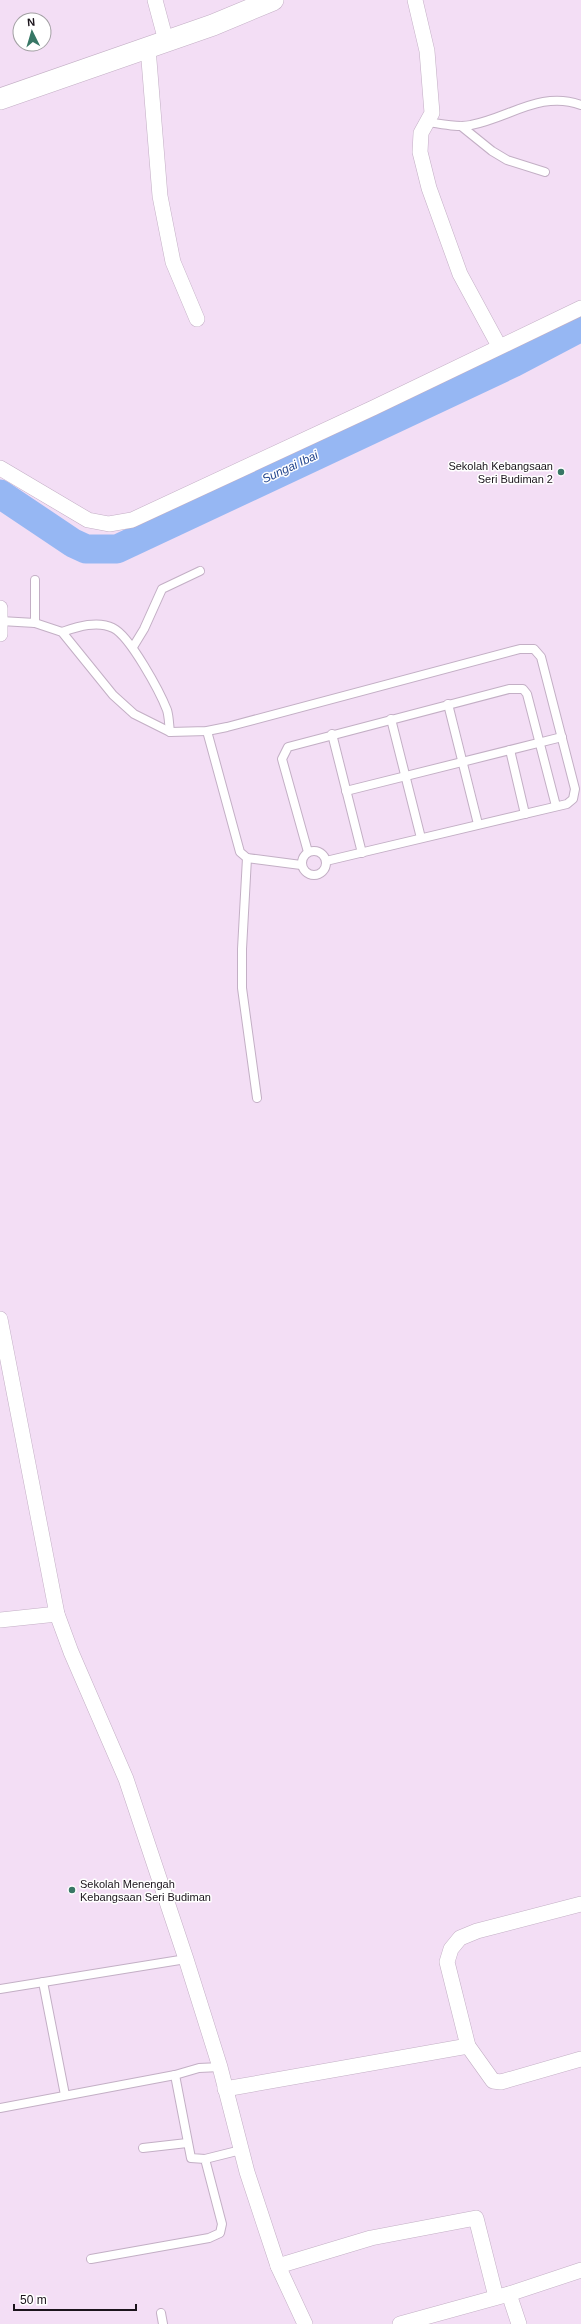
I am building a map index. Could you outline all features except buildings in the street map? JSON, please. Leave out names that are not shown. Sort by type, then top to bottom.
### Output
[{"type":"main road","points":[[0,99],[213,25],[273,0]]},
{"type":"street","points":[[155,0],[160,196],[173,262],[197,319]]},
{"type":"street","points":[[416,0],[427,51],[432,113],[421,133],[420,152],[429,188],[460,274],[499,346]]},
{"type":"street","points":[[0,468],[88,520],[109,524],[132,520],[373,408],[499,346],[581,308]]},
{"type":"street","points":[[0,608],[0,634]]},
{"type":"street","points":[[0,1319],[57,1614],[71,1652],[126,1779],[220,2067],[241,2150],[278,2266],[305,2324]]},
{"type":"street","points":[[0,1620],[57,1614]]},
{"type":"street","points":[[581,1904],[477,1931],[460,1938],[451,1949],[448,1962],[468,2046],[493,2081],[502,2082],[581,2059]]},
{"type":"street","points":[[225,2089],[468,2046]]},
{"type":"street","points":[[278,2266],[371,2238],[476,2218],[503,2295],[519,2324]]},
{"type":"street","points":[[400,2324],[503,2295],[581,2270]]},
{"type":"lane","points":[[428,122],[461,126],[481,123],[544,101],[569,101],[581,105]]},
{"type":"lane","points":[[461,126],[492,151],[508,160],[545,172]]},
{"type":"lane","points":[[133,647],[144,629],[162,589],[200,572]]},
{"type":"lane","points":[[35,580],[35,623]]},
{"type":"lane","points":[[0,621],[35,623],[62,632],[113,695],[134,714],[170,732],[207,731],[520,649],[534,649],[541,657],[562,737],[575,789],[573,799],[567,804],[326,861]]},
{"type":"lane","points":[[62,632],[82,626],[103,625],[114,628],[133,647],[168,711],[170,732]]},
{"type":"lane","points":[[308,852],[282,759],[288,747],[332,734],[508,689],[523,689],[527,694],[556,806]]},
{"type":"lane","points":[[448,704],[478,824]]},
{"type":"lane","points":[[391,719],[421,838]]},
{"type":"lane","points":[[207,731],[235,840],[240,852],[247,858],[302,865]]},
{"type":"lane","points":[[332,734],[362,852]]},
{"type":"lane","points":[[346,791],[562,737]]},
{"type":"lane","points":[[510,750],[526,814]]},
{"type":"lane","points":[[308,852],[319,852],[326,861],[325,868],[316,875],[308,874],[302,865],[303,857],[308,852]]},
{"type":"lane","points":[[247,858],[242,949],[242,988],[257,1098]]},
{"type":"lane","points":[[0,1989],[186,1959]]},
{"type":"lane","points":[[43,1982],[65,2095]]},
{"type":"lane","points":[[0,2108],[175,2075],[199,2068],[220,2067]]},
{"type":"lane","points":[[175,2075],[191,2158],[205,2159],[241,2150]]},
{"type":"lane","points":[[143,2148],[187,2143]]},
{"type":"lane","points":[[91,2259],[209,2238],[220,2232],[222,2224],[205,2159]]},
{"type":"lane","points":[[161,2313],[163,2324]]},
{"type":"waterway","name":"Sungai Ibai","points":[[0,494],[73,543],[86,549],[117,549],[513,363],[581,327]]},
{"type":"place","name":"Sekolah Kebangsaan Seri Budiman 2","points":[[561,472]]},
{"type":"place","name":"Sekolah Menengah Kebangsaan Seri Budiman","points":[[72,1890]]}]
